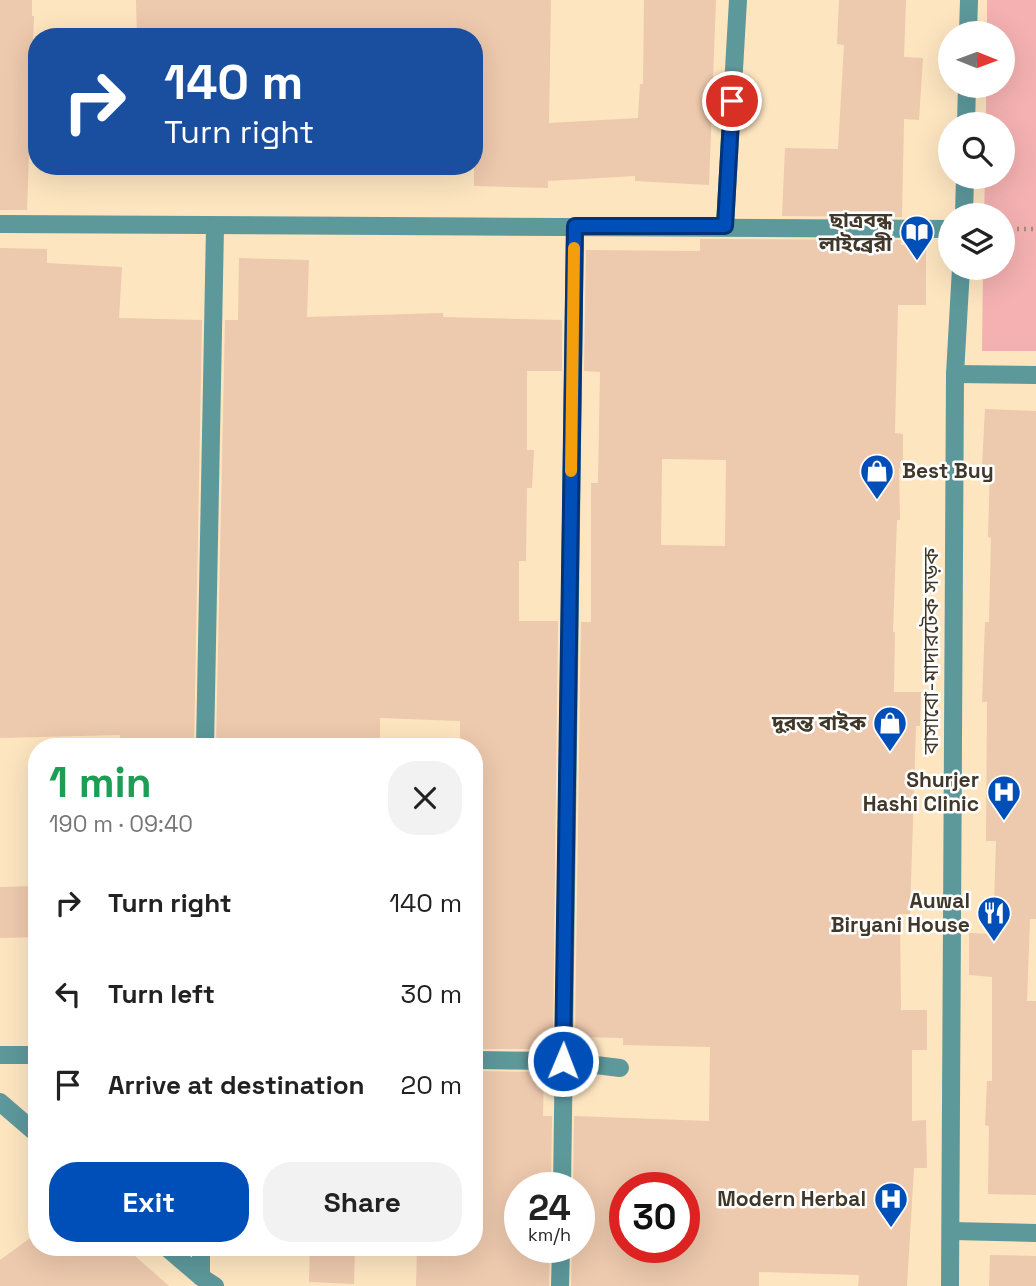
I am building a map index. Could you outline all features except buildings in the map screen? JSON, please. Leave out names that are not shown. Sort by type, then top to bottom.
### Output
[{"type":"street","points":[[725,226],[738,0]]},
{"type":"street","points":[[968,21],[969,0]]},
{"type":"street","points":[[0,223],[215,227],[725,226],[938,229]]},
{"type":"street","points":[[562,1172],[575,226]]},
{"type":"street","points":[[205,738],[215,227]]},
{"type":"street","name":"বাসাবো-মাদারটেক সড়ক","points":[[950,1286],[955,374],[960,280]]},
{"type":"street","points":[[955,374],[1036,375]]},
{"type":"street","points":[[0,1055],[28,1055]]},
{"type":"street","points":[[483,1060],[563,1061],[620,1068]]},
{"type":"street","points":[[0,1102],[28,1126]]},
{"type":"street","points":[[952,1231],[1036,1233]]},
{"type":"street","points":[[177,1256],[208,1282]]},
{"type":"street","points":[[203,1256],[208,1282]]},
{"type":"street","points":[[560,1286],[561,1263]]},
{"type":"path","points":[[1015,229],[1036,229]]},
{"type":"shaded area","points":[[987,0],[1036,0],[1036,351],[982,351],[983,280],[1015,280],[1015,203],[984,203],[985,189],[1015,189],[1015,112],[986,112],[986,98],[1015,98],[1015,21],[987,21]]},
{"type":"slow traffic","points":[[571,471],[574,248]]},
{"type":"place","name":"ছাত্রবন্ধু লাইব্রেরী","points":[[917,262]]},
{"type":"place","name":"Best Buy","points":[[877,501]]},
{"type":"place","name":"দুরন্ত বাইক","points":[[890,753]]},
{"type":"place","name":"Shurjer Hashi Clinic","points":[[1004,822]]},
{"type":"place","name":"Auwal Biryani House","points":[[994,943]]},
{"type":"place","name":"Modern Herbal","points":[[891,1229]]},
{"type":"route","points":[[563,1061],[575,226],[725,226],[732,101]]}]
